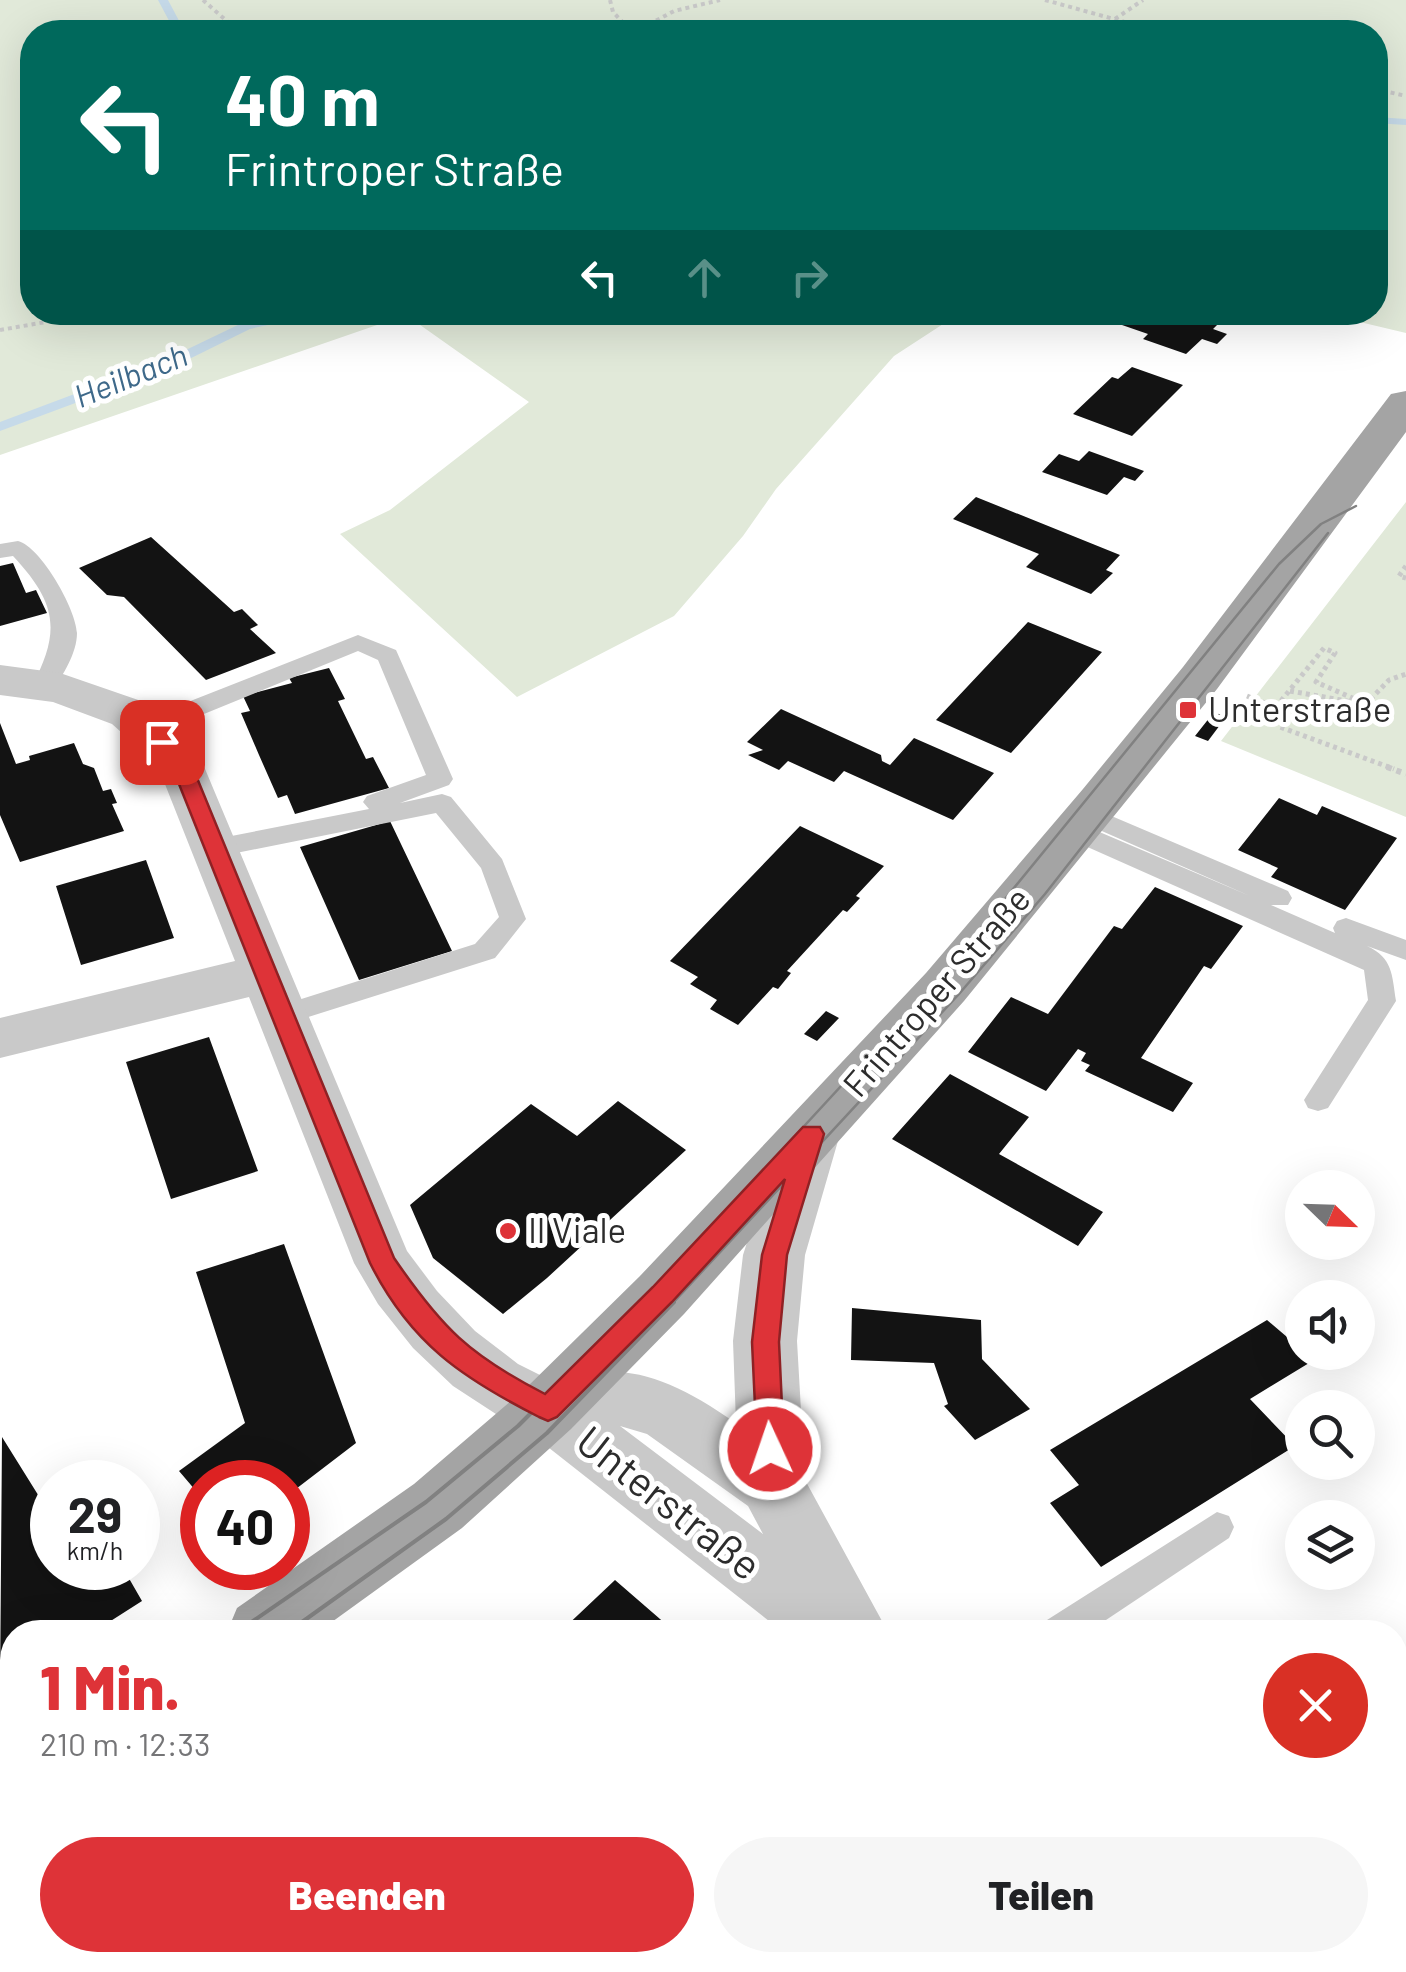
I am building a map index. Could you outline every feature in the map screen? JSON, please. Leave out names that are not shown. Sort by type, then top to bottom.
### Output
[{"type":"main road","name":"Frintroper Straße","points":[[279,1620],[438,1506],[548,1409],[662,1295],[812,1134],[945,987],[1200,678],[1406,403]]},
{"type":"street","points":[[22,683],[128,713],[178,756],[383,1263],[448,1348],[485,1376],[548,1409]]},
{"type":"street","points":[[0,1038],[275,994]]},
{"type":"street","points":[[772,1485],[766,1342],[774,1255],[812,1134]]},
{"type":"street","name":"Unterstraße","points":[[548,1409],[622,1397],[668,1412],[772,1485],[846,1620]]},
{"type":"street","name":"Unterstraße","points":[[548,1409],[821,1620]]},
{"type":"lane","points":[[0,551],[18,548],[28,555],[66,632],[22,683]]},
{"type":"lane","points":[[146,728],[358,642],[388,655],[440,779],[279,836]]},
{"type":"lane","points":[[216,848],[442,803],[493,865],[513,919],[485,950],[275,994]]},
{"type":"lane","points":[[1081,823],[1406,950]]},
{"type":"lane","points":[[1081,823],[1364,956],[1377,966],[1382,1000],[1318,1100]]},
{"type":"lane","points":[[1077,1620],[1217,1527]]},
{"type":"path","points":[[203,0],[226,20]]},
{"type":"path","points":[[657,20],[674,11],[720,0]]},
{"type":"path","points":[[1045,0],[1114,20],[1143,0]]},
{"type":"path","points":[[0,330],[29,325]]},
{"type":"path","points":[[1406,566],[1399,576],[1406,578]]},
{"type":"path","points":[[1276,707],[1324,648],[1335,653],[1316,682],[1366,704]]},
{"type":"path","points":[[1366,704],[1390,680],[1406,674]]},
{"type":"path","points":[[1200,678],[1290,713],[1280,727],[1406,774]]},
{"type":"path","points":[[1290,692],[1366,704]]},
{"type":"green space","points":[[0,0],[1406,0],[1406,333],[1372,325],[1388,325],[1388,20],[20,20],[20,325],[377,325],[0,455]]},
{"type":"green space","points":[[420,325],[942,325],[894,356],[776,489],[743,536],[674,616],[517,697],[340,534],[390,510],[529,402]]},
{"type":"green space","points":[[1406,502],[1406,817],[1221,741]]},
{"type":"building","points":[[1122,325],[1217,325],[1213,329],[1227,334],[1217,344],[1202,339],[1186,354],[1143,339],[1148,334]]},
{"type":"building","points":[[1132,367],[1183,385],[1132,436],[1073,414],[1112,377],[1118,379]]},
{"type":"building","points":[[1089,451],[1144,471],[1135,481],[1124,477],[1107,495],[1042,472],[1059,454],[1079,461]]},
{"type":"building","points":[[976,497],[1120,555],[1106,570],[1113,573],[1091,594],[1026,567],[1039,554],[953,519]]},
{"type":"building","points":[[151,537],[234,612],[242,609],[258,625],[250,629],[276,653],[206,680],[124,597],[107,595],[79,568]]},
{"type":"building","points":[[13,563],[26,593],[36,590],[47,613],[0,626],[0,566]]},
{"type":"building","points":[[1028,622],[1102,652],[1011,753],[936,720]]},
{"type":"building","points":[[329,668],[345,699],[338,701],[366,759],[373,757],[389,788],[295,814],[287,795],[278,798],[259,755],[241,713],[250,711],[243,696]]},
{"type":"building","points":[[781,709],[881,755],[882,761],[890,765],[914,738],[994,773],[953,820],[844,771],[834,782],[788,761],[779,770],[748,755],[763,750],[747,742]]},
{"type":"building","points":[[1214,712],[1226,717],[1208,741],[1195,736]]},
{"type":"building","points":[[0,723],[16,764],[30,760],[29,756],[74,743],[83,764],[94,768],[103,791],[111,789],[117,803],[112,804],[124,831],[20,862],[0,815]]},
{"type":"building","points":[[1279,798],[1317,815],[1322,806],[1397,838],[1345,910],[1271,877],[1278,868],[1238,850]]},
{"type":"building","points":[[390,821],[452,951],[359,980],[300,847]]},
{"type":"building","points":[[800,826],[884,866],[856,896],[860,898],[847,912],[843,910],[787,971],[791,973],[778,989],[773,987],[738,1025],[710,1009],[717,1000],[690,984],[698,977],[670,961]]},
{"type":"building","points":[[146,860],[174,938],[81,965],[56,886]]},
{"type":"building","points":[[1155,887],[1243,926],[1211,969],[1204,966],[1141,1058],[1193,1083],[1173,1112],[1085,1071],[1090,1065],[1081,1061],[1086,1053],[1078,1049],[1046,1091],[968,1052],[1011,997],[1048,1014],[1114,926],[1122,929]]},
{"type":"building","points":[[826,1011],[839,1018],[817,1041],[804,1034]]},
{"type":"building","points":[[209,1037],[258,1171],[171,1199],[126,1062]]},
{"type":"building","points":[[950,1074],[1029,1117],[999,1154],[1103,1212],[1078,1246],[892,1139]]},
{"type":"building","name":"Il Viale","points":[[618,1101],[686,1150],[547,1278],[503,1314],[433,1258],[410,1205],[531,1104],[577,1136]]},
{"type":"building","points":[[284,1244],[356,1443],[310,1478],[310,1460],[194,1460],[245,1423],[196,1272]]},
{"type":"building","points":[[852,1308],[981,1320],[982,1359],[1030,1409],[975,1440],[944,1406],[948,1404],[934,1363],[851,1360]]},
{"type":"building","points":[[1267,1320],[1285,1335],[1285,1370],[1298,1370],[1250,1399],[1285,1436],[1285,1452],[1101,1567],[1050,1503],[1079,1485],[1050,1450]]},
{"type":"building","points":[[2,1437],[30,1482],[30,1590],[136,1590],[142,1601],[112,1620],[1,1620]]},
{"type":"building","points":[[615,1580],[661,1620],[573,1620]]},
{"type":"waterway","points":[[163,0],[174,20]]},
{"type":"waterway","points":[[1388,121],[1406,122]]},
{"type":"waterway","name":"Heilbach","points":[[0,427],[170,363],[251,325]]},
{"type":"tram line","points":[[640,1304],[937,982],[1279,564],[1321,524],[1356,506]]},
{"type":"tram line","points":[[672,1304],[959,994],[1045,894],[1328,533]]},
{"type":"tram line","points":[[305,1620],[446,1519],[547,1433],[674,1302]]},
{"type":"tram line","points":[[254,1620],[426,1502],[518,1426],[640,1304]]},
{"type":"place","name":"Unterstraße","points":[[1188,710]]},
{"type":"place","name":"Il Viale","points":[[508,1231]]},
{"type":"route","points":[[162,742],[178,756],[383,1263],[424,1323],[448,1348],[485,1376],[548,1409],[662,1295],[812,1134],[774,1255],[766,1342],[770,1449]]}]
